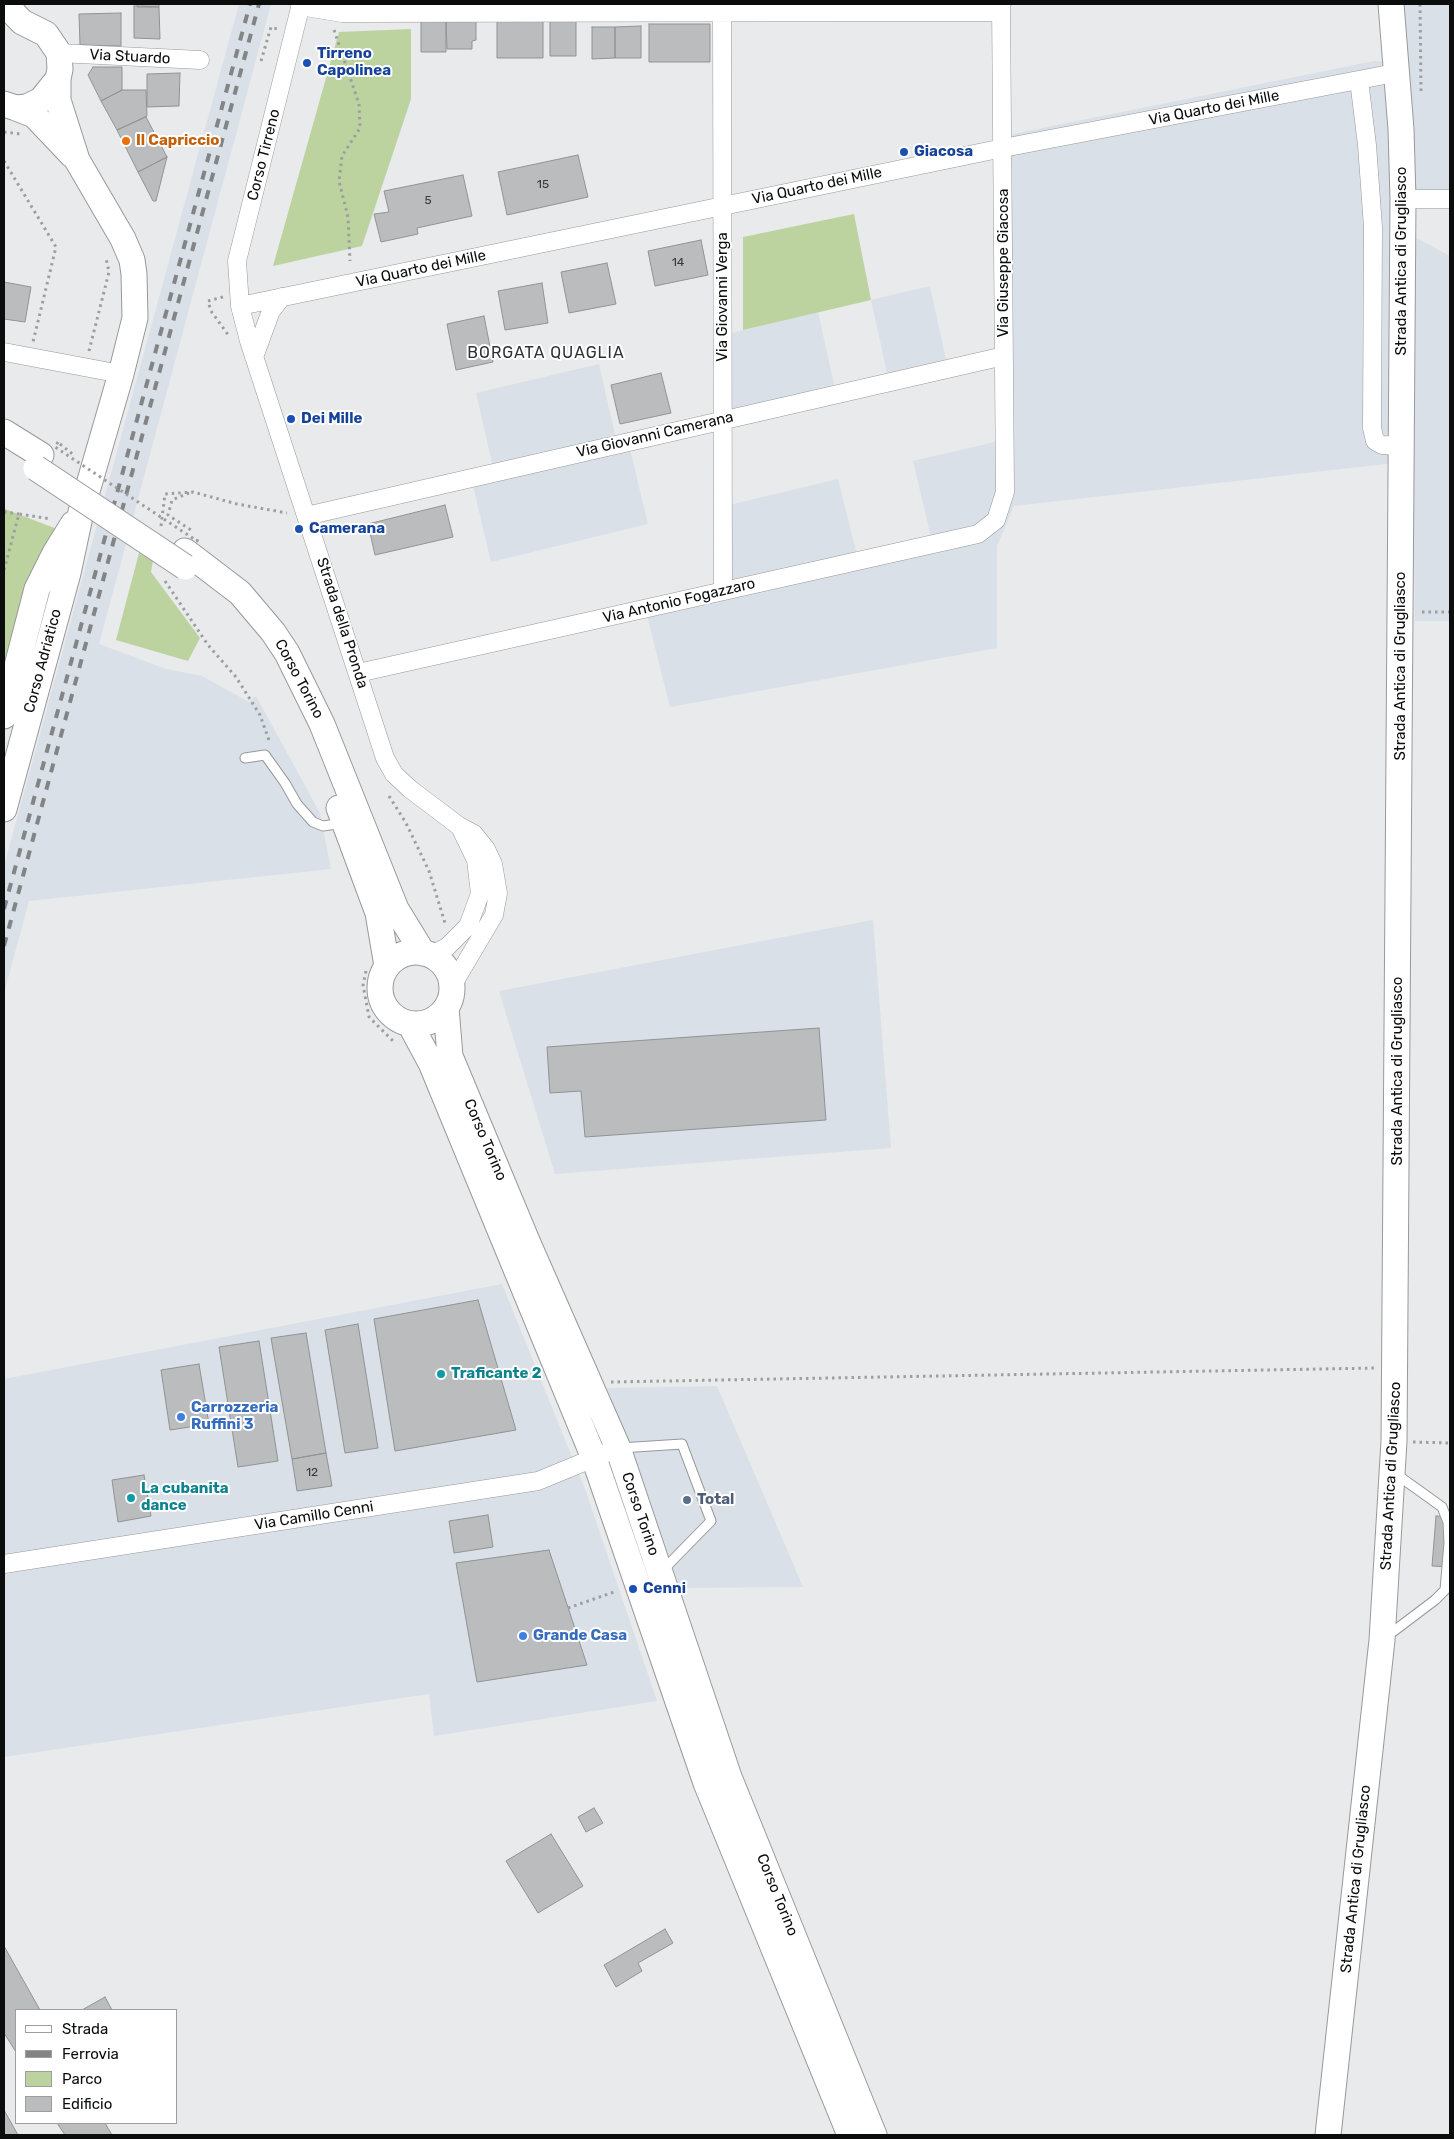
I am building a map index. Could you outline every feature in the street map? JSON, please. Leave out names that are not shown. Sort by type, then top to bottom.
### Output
[{"type":"street","points":[[5,4],[13,25],[46,34],[59,53],[58,100],[78,160]]},
{"type":"street","name":"Strada Antica di Grugliasco","points":[[1328,2135],[1382,1640],[1394,1441],[1403,199],[1402,139],[1395,73],[1391,4]]},
{"type":"street","points":[[301,5],[339,14],[722,8],[1001,8]]},
{"type":"street","name":"Corso Tirreno","points":[[240,306],[237,261],[301,5]]},
{"type":"street","name":"Via Giovanni Verga","points":[[722,8],[723,591]]},
{"type":"street","name":"Via Giuseppe Giacosa","points":[[996,520],[1005,492],[1001,8]]},
{"type":"street","name":"Via Stuardo","points":[[59,53],[200,60]]},
{"type":"street","name":"Via Quarto dei Mille","points":[[240,306],[1003,148],[1395,73]]},
{"type":"street","points":[[10,106],[27,107],[41,100],[48,95],[58,79]]},
{"type":"street","points":[[1359,80],[1367,145],[1373,227],[1372,428],[1375,441],[1401,453]]},
{"type":"street","points":[[10,106],[34,115],[78,160]]},
{"type":"street","name":"Corso Adriatico","points":[[4,809],[68,573],[81,512],[121,374],[134,318],[135,288],[132,260],[123,239],[78,160]]},
{"type":"street","points":[[1403,199],[1450,198]]},
{"type":"street","points":[[254,357],[271,311],[282,298]]},
{"type":"street","name":"Strada della Pronda","points":[[240,306],[254,357],[385,758],[394,774],[410,789],[459,826],[474,834],[486,849],[496,874],[498,893],[494,915],[449,997]]},
{"type":"street","points":[[4,352],[121,374]]},
{"type":"street","name":"Via Giovanni Camerana","points":[[306,516],[1004,356]]},
{"type":"street","name":"Corso Torino","points":[[4,432],[45,455],[190,551],[224,598],[242,616],[272,657],[396,909],[427,954],[442,963],[449,997],[450,1056],[618,1448],[729,1777],[874,2135]]},
{"type":"street","name":"Corso Torino","points":[[4,448],[45,455],[160,534],[190,551]]},
{"type":"street","name":"Corso Adriatico","points":[[4,716],[37,589],[55,553],[81,512]]},
{"type":"street","name":"Via Antonio Fogazzaro","points":[[358,673],[978,534],[996,520]]},
{"type":"street","name":"Corso Torino","points":[[352,820],[378,913],[387,966],[381,977],[380,990],[382,1002],[391,1014],[410,1024],[432,1063],[594,1458],[706,1784],[850,2135]]},
{"type":"street","name":"Strada della Pronda","points":[[427,954],[447,947],[468,926],[480,894],[476,860],[459,826]]},
{"type":"street","points":[[387,966],[404,954],[427,954]]},
{"type":"street","points":[[410,1024],[426,1023],[438,1017],[449,997]]},
{"type":"street","name":"Via Camillo Cenni","points":[[4,1564],[538,1481],[618,1448]]},
{"type":"lane","points":[[245,758],[265,755],[297,804],[313,822],[323,826],[352,820]]},
{"type":"lane","points":[[618,1448],[682,1444],[711,1521],[660,1573]]},
{"type":"lane","points":[[1382,1640],[1436,1600],[1445,1590],[1449,1542],[1448,1522],[1442,1507],[1392,1472]]},
{"type":"path","points":[[1420,4],[1422,100]]},
{"type":"path","points":[[339,14],[359,104],[360,128],[342,156],[339,180],[348,217],[350,261]]},
{"type":"path","points":[[261,61],[266,45]]},
{"type":"path","points":[[4,132],[8,134],[28,134]]},
{"type":"path","points":[[4,161],[56,247],[30,357]]},
{"type":"path","points":[[81,350],[89,352],[109,272],[105,253]]},
{"type":"path","points":[[45,455],[54,448],[197,541],[190,551],[168,515],[172,500],[193,492]]},
{"type":"path","points":[[45,455],[78,458],[80,449]]},
{"type":"path","points":[[160,534],[165,494],[193,492],[237,504],[279,512]]},
{"type":"path","points":[[4,512],[56,520]]},
{"type":"path","points":[[4,570],[19,514]]},
{"type":"path","points":[[162,577],[208,645],[236,677],[260,716],[274,752]]},
{"type":"path","points":[[1401,612],[1450,612]]},
{"type":"path","points":[[386,791],[406,823],[429,870],[447,930]]},
{"type":"path","points":[[589,1382],[1396,1368]]},
{"type":"path","points":[[1394,1441],[1450,1443]]},
{"type":"path","points":[[568,1608],[619,1590]]},
{"type":"shaded area","points":[[239,4],[271,4],[99,644],[166,669],[202,676],[249,702],[256,696],[320,813],[331,869],[29,901],[4,993],[4,866]]},
{"type":"shaded area","points":[[1404,4],[1450,4],[1450,206],[1409,207]]},
{"type":"shaded area","points":[[1374,61],[1395,63],[1395,463],[1014,506],[997,546],[997,648],[670,707],[647,615],[728,597],[729,505],[838,479],[857,555],[931,537],[913,461],[999,441],[997,156],[1013,134]]},
{"type":"shaded area","points":[[1409,234],[1450,256],[1450,621],[1415,621]]},
{"type":"shaded area","points":[[930,286],[947,364],[888,377],[871,300]]},
{"type":"shaded area","points":[[818,312],[835,389],[729,414],[728,334]]},
{"type":"shaded area","points":[[599,364],[616,439],[627,437],[648,524],[491,562],[470,473],[493,467],[476,393]]},
{"type":"shaded area","points":[[873,920],[891,1148],[555,1174],[499,991]]},
{"type":"shaded area","points":[[502,1284],[585,1489],[657,1701],[434,1736],[429,1694],[4,1757],[4,1379]]},
{"type":"shaded area","points":[[717,1386],[803,1587],[680,1588],[630,1445],[607,1388]]},
{"type":"green space","points":[[411,29],[411,99],[362,246],[273,266],[339,32]]},
{"type":"green space","points":[[854,214],[871,300],[743,330],[743,237]]},
{"type":"green space","points":[[5,509],[57,529],[4,679],[4,511]]},
{"type":"green space","points":[[139,553],[153,561],[151,572],[200,638],[188,661],[116,640]]},
{"type":"building","points":[[137,4],[159,4],[159,7],[137,7]]},
{"type":"building","points":[[134,6],[159,7],[160,39],[134,38]]},
{"type":"building","points":[[121,13],[121,46],[80,45],[79,14]]},
{"type":"building","points":[[497,20],[543,20],[543,58],[497,58]]},
{"type":"building","points":[[421,21],[446,21],[446,52],[421,52]]},
{"type":"building","points":[[446,21],[476,21],[476,40],[472,41],[472,49],[447,49]]},
{"type":"building","points":[[550,21],[576,21],[576,56],[550,56]]},
{"type":"building","points":[[649,24],[710,24],[710,62],[649,62]]},
{"type":"building","points":[[641,26],[641,58],[615,58],[615,27]]},
{"type":"building","points":[[592,27],[615,27],[615,58],[592,59]]},
{"type":"building","points":[[93,67],[122,67],[122,90],[101,101],[88,75]]},
{"type":"building","points":[[180,73],[179,106],[147,107],[147,74]]},
{"type":"building","points":[[122,90],[146,90],[147,116],[117,130],[101,101]]},
{"type":"building","points":[[146,117],[167,157],[138,172],[117,130]]},
{"type":"building","points":[[578,155],[588,197],[507,215],[498,172]]},
{"type":"building","points":[[167,157],[156,201],[153,201],[138,172]]},
{"type":"building","points":[[463,175],[472,216],[417,228],[418,234],[381,242],[374,214],[389,212],[384,191]]},
{"type":"building","points":[[701,240],[708,275],[655,286],[648,251]]},
{"type":"building","points":[[607,263],[616,304],[569,313],[561,272]]},
{"type":"building","points":[[4,282],[31,287],[25,322],[4,319]]},
{"type":"building","points":[[542,283],[548,323],[505,330],[498,291]]},
{"type":"building","points":[[484,316],[493,362],[456,370],[447,324]]},
{"type":"building","points":[[661,373],[671,413],[620,424],[611,385]]},
{"type":"building","points":[[445,505],[453,537],[375,555],[368,524]]},
{"type":"building","points":[[819,1028],[826,1120],[585,1137],[581,1091],[550,1093],[547,1047]]},
{"type":"building","name":"Traficante 2","points":[[478,1300],[516,1430],[395,1451],[374,1319]]},
{"type":"building","points":[[358,1324],[378,1448],[345,1453],[325,1330]]},
{"type":"building","points":[[306,1333],[326,1453],[292,1459],[271,1338]]},
{"type":"building","points":[[259,1341],[278,1461],[238,1467],[219,1347]]},
{"type":"building","points":[[199,1364],[209,1424],[170,1430],[161,1370]]},
{"type":"building","points":[[326,1453],[332,1486],[297,1491],[292,1459]]},
{"type":"building","name":"La cubanita dance","points":[[144,1475],[151,1516],[118,1522],[112,1480]]},
{"type":"building","points":[[488,1515],[493,1547],[454,1553],[449,1521]]},
{"type":"building","points":[[1436,1516],[1450,1517],[1450,1567],[1432,1566]]},
{"type":"building","name":"Grande Casa","points":[[549,1550],[587,1665],[477,1682],[456,1563]]},
{"type":"building","points":[[594,1808],[603,1823],[586,1832],[578,1817]]},
{"type":"building","points":[[551,1834],[583,1886],[538,1913],[506,1861]]},
{"type":"building","points":[[665,1929],[673,1943],[638,1963],[642,1971],[616,1987],[604,1965]]},
{"type":"building","points":[[4,1946],[39,2009],[15,2009],[15,2050],[4,2033]]},
{"type":"building","points":[[105,1997],[111,2009],[84,2009]]},
{"type":"building","points":[[4,2110],[18,2135],[4,2135]]},
{"type":"building","points":[[58,2124],[106,2124],[112,2135],[65,2135]]},
{"type":"railway","points":[[4,909],[250,4]]},
{"type":"railway","points":[[4,946],[259,4]]},
{"type":"place","name":"Tirreno Capolinea","points":[[307,63]]},
{"type":"place","name":"Il Capriccio","points":[[126,141]]},
{"type":"place","name":"Giacosa","points":[[904,152]]},
{"type":"place","name":"Dei Mille","points":[[291,419]]},
{"type":"place","name":"Camerana","points":[[299,529]]},
{"type":"place","name":"Traficante 2","points":[[441,1374]]},
{"type":"place","name":"Carrozzeria Ruffini 3","points":[[181,1417]]},
{"type":"place","name":"La cubanita dance","points":[[131,1498]]},
{"type":"place","name":"Total","points":[[687,1500]]},
{"type":"place","name":"Cenni","points":[[633,1589]]},
{"type":"place","name":"Grande Casa","points":[[523,1636]]},
{"type":"district","name":"BORGATA QUAGLIA","points":[[546,353]]}]
